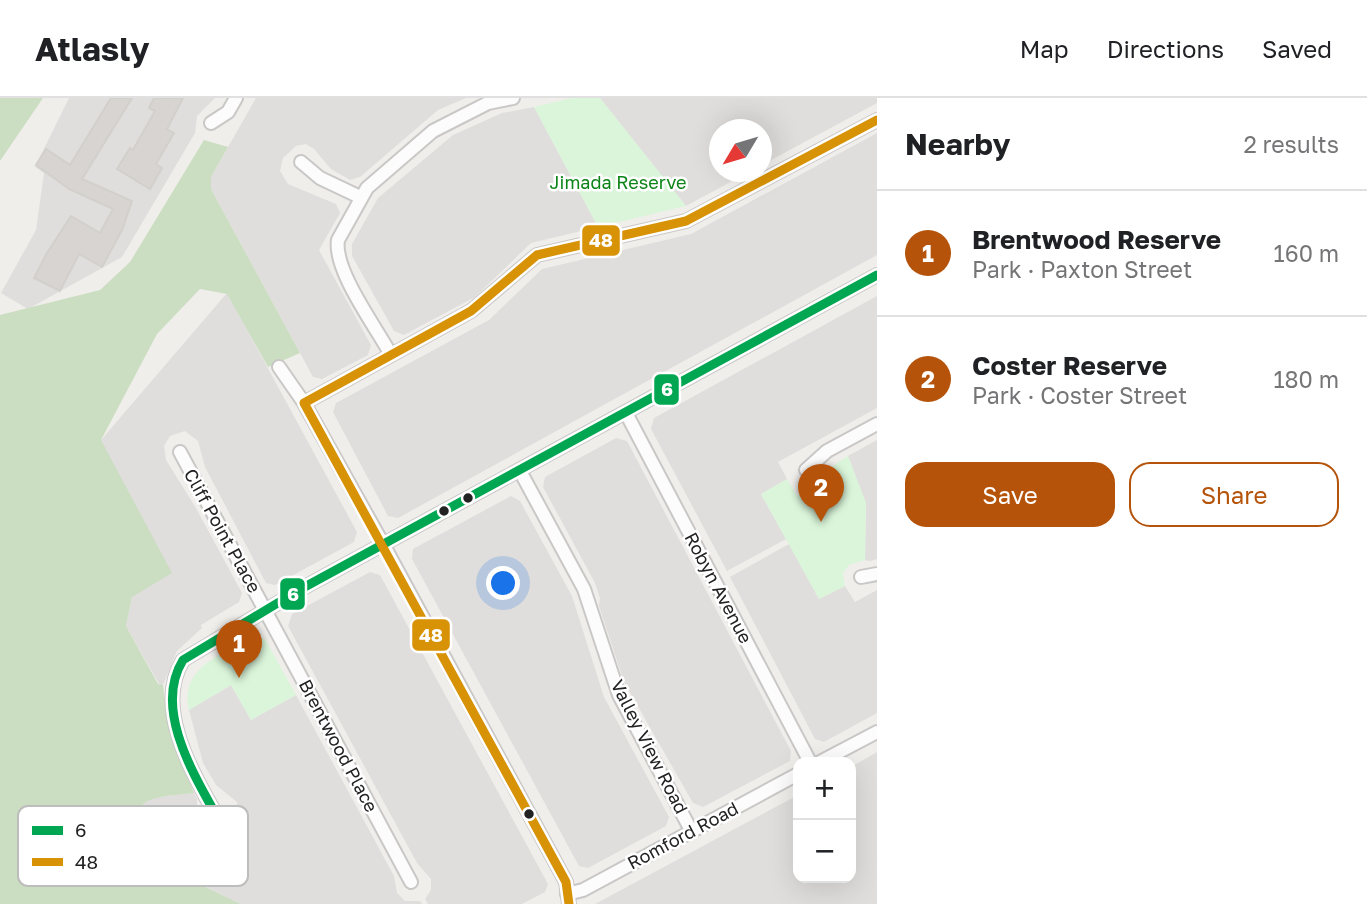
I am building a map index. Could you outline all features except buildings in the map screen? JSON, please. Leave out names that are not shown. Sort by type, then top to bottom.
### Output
[{"type":"street","points":[[211,123],[228,112],[236,98]]},
{"type":"street","points":[[391,355],[338,257],[338,240],[360,197],[387,170],[445,122],[488,103],[513,98]]},
{"type":"street","points":[[304,403],[471,312],[537,255],[686,221],[877,120]]},
{"type":"street","points":[[301,162],[320,178],[360,197]]},
{"type":"street","points":[[212,806],[173,719],[173,677],[183,660],[265,609],[877,275]]},
{"type":"street","points":[[279,366],[304,403],[383,544],[566,882],[568,899]]},
{"type":"street","name":"Robyn Avenue","points":[[626,413],[807,757]]},
{"type":"street","points":[[806,470],[827,451],[877,424]]},
{"type":"street","name":"Cliff Point Place","points":[[180,452],[265,609]]},
{"type":"street","name":"Valley View Road","points":[[520,471],[584,589],[619,695],[692,832]]},
{"type":"street","points":[[861,577],[877,574]]},
{"type":"street","name":"Brentwood Place","points":[[265,609],[411,882]]},
{"type":"street","points":[[830,757],[877,732]]},
{"type":"street","name":"Romford Road","points":[[568,899],[793,777]]},
{"type":"shaded area","points":[[69,98],[215,98],[197,116],[195,133],[122,257],[28,309],[1,293],[36,230],[44,173],[35,167]]},
{"type":"shaded area","points":[[256,98],[466,98],[438,110],[360,177],[350,180],[331,169],[314,149],[306,144],[296,146],[283,158],[280,171],[288,184],[336,204],[340,213],[319,250],[371,345],[368,355],[322,379],[313,377],[211,189],[211,177]]},
{"type":"shaded area","points":[[600,98],[877,98],[877,103],[772,160],[772,119],[709,119],[709,182],[730,182],[686,206]]},
{"type":"shaded area","points":[[534,107],[598,227],[531,243],[475,297],[404,335],[394,331],[352,256],[352,244],[378,198],[453,135],[502,113]]},
{"type":"shaded area","points":[[877,133],[877,255],[398,518],[388,516],[333,412],[336,403],[489,320],[542,269],[691,234]]},
{"type":"shaded area","points":[[227,293],[357,532],[354,542],[275,585],[266,583],[205,467],[198,441],[185,431],[170,436],[164,446],[166,460],[196,508],[242,593],[239,602],[201,625],[202,628],[177,651],[163,685],[159,684],[126,626],[132,597],[101,440]]},
{"type":"shaded area","points":[[877,296],[877,408],[778,462],[787,479],[761,494],[786,539],[727,571],[651,429],[654,418]]},
{"type":"shaded area","points":[[616,438],[627,441],[791,751],[790,761],[703,807],[693,803],[624,682],[599,606],[600,598],[595,583],[543,487],[545,477]]},
{"type":"shaded area","points":[[877,440],[877,559],[870,561],[865,560],[866,504],[848,456]]},
{"type":"shaded area","points":[[511,496],[520,501],[572,596],[604,697],[669,817],[666,826],[588,868],[579,866],[412,559],[413,549]]},
{"type":"shaded area","points":[[789,544],[819,599],[845,586],[855,602],[877,590],[877,713],[824,742],[815,739],[730,577]]},
{"type":"shaded area","points":[[370,572],[380,575],[548,884],[545,892],[522,904],[428,904],[425,899],[431,890],[431,879],[417,863],[288,626],[292,614]]},
{"type":"shaded area","points":[[231,685],[251,720],[296,695],[394,876],[397,893],[405,901],[420,901],[422,904],[241,904],[203,886],[248,886],[248,806],[237,806],[237,802],[216,785],[203,763],[189,710]]},
{"type":"shaded area","points":[[877,752],[877,904],[595,904],[793,798],[793,883],[856,883],[856,764]]},
{"type":"shaded area","points":[[194,793],[197,806],[142,806],[149,798]]},
{"type":"green space","points":[[0,98],[43,98],[0,161]]},
{"type":"green space","name":"Jimada Reserve","points":[[572,98],[600,98],[686,206],[598,227],[534,107]]},
{"type":"green space","points":[[204,140],[228,147],[211,177],[211,189],[300,353],[268,367],[227,294],[200,289],[157,334],[101,440],[172,573],[132,597],[126,626],[158,684],[163,685],[170,736],[194,793],[152,799],[142,806],[18,806],[18,886],[203,886],[241,904],[0,904],[0,315],[100,290],[130,262]]},
{"type":"green space","points":[[848,456],[866,503],[865,560],[849,565],[843,573],[845,586],[819,599],[761,494],[787,479],[797,496]]},
{"type":"green space","points":[[255,636],[265,639],[296,695],[251,720],[231,685],[189,710],[187,695],[197,672],[218,656]]},
{"type":"transit line","name":"48","points":[[569,904],[566,882],[304,403],[471,311],[537,255],[686,221],[877,120]]},
{"type":"transit line","name":"6","points":[[211,806],[187,758],[174,718],[172,698],[175,678],[183,660],[301,589],[877,275]]},
{"type":"place","name":"Coster Reserve","points":[[821,522]]},
{"type":"place","name":"Brentwood Reserve","points":[[239,678]]}]
